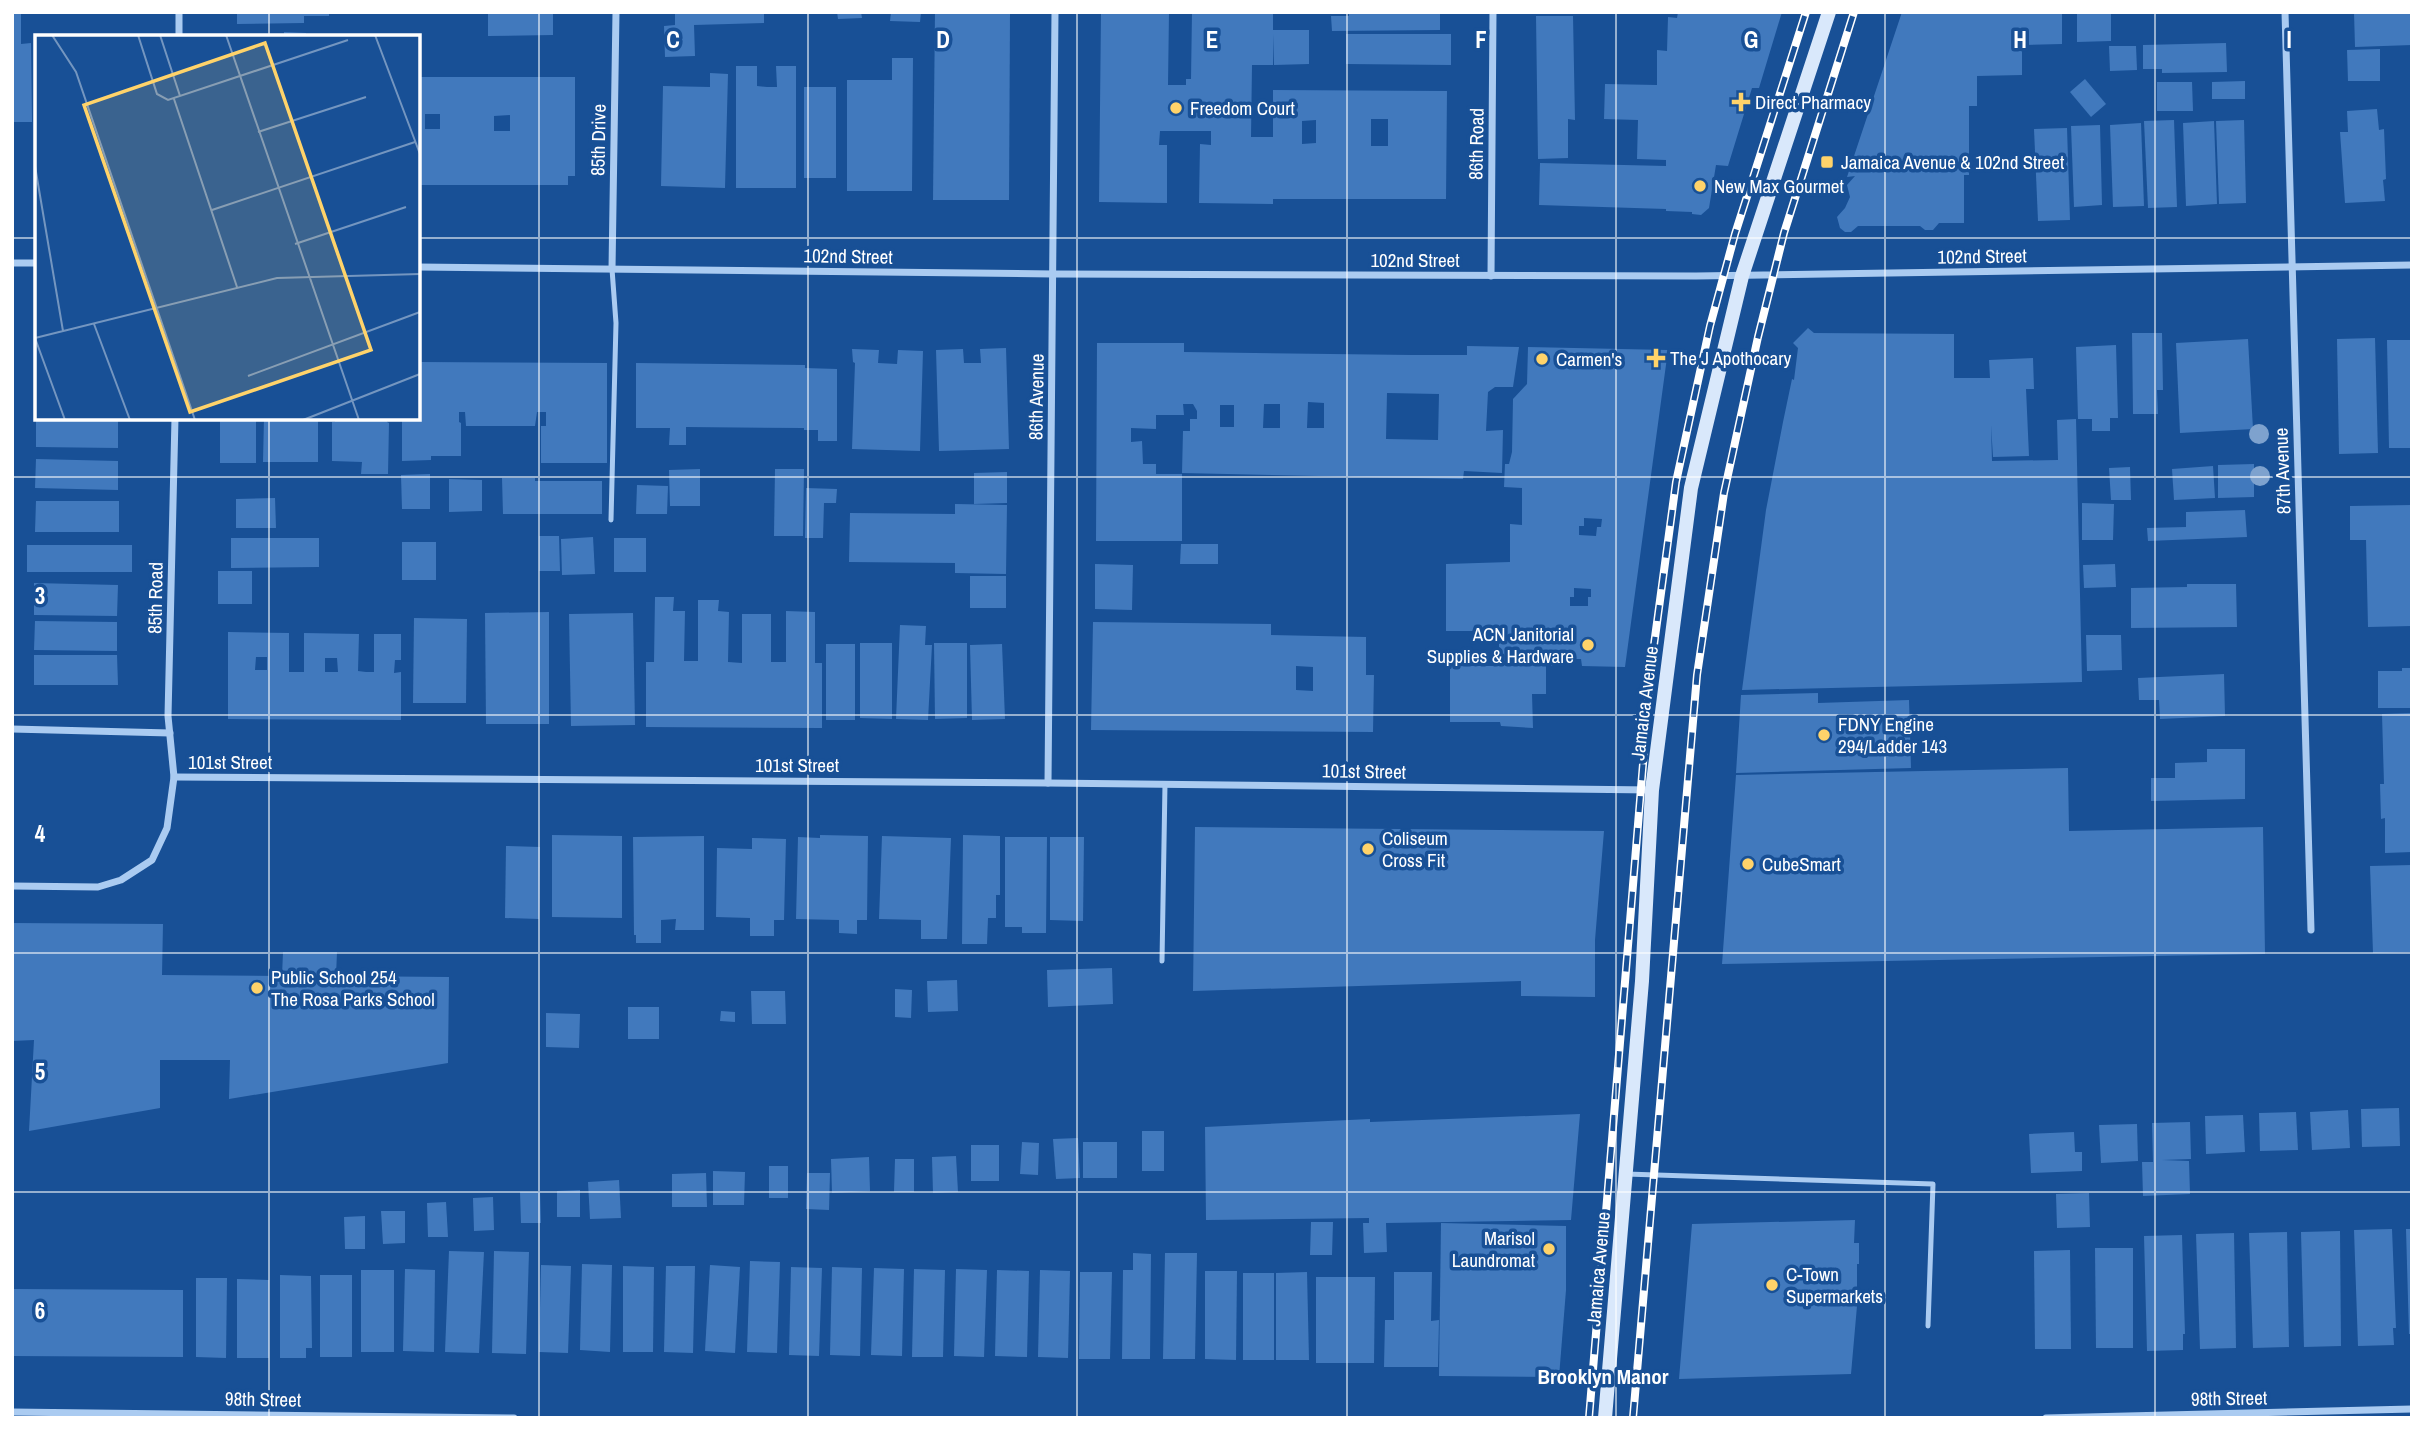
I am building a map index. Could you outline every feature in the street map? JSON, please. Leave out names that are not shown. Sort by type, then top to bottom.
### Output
[{"type":"main road","name":"Jamaica Avenue","points":[[1605,1418],[1642,981],[1652,790],[1691,488],[1742,276],[1829,12]]},
{"type":"street","points":[[178,35],[179,12]]},
{"type":"street","name":"85th Drive","points":[[612,269],[616,12]]},
{"type":"street","name":"86th Avenue","points":[[1048,783],[1055,12]]},
{"type":"street","name":"86th Road","points":[[1490,276],[1493,12]]},
{"type":"street","name":"87th Avenue","points":[[2285,12],[2311,930]]},
{"type":"street","points":[[12,263],[35,263]]},
{"type":"street","name":"102nd Street","points":[[420,267],[1053,274],[1742,276],[2412,265]]},
{"type":"street","name":"85th Road","points":[[174,778],[168,716],[175,420]]},
{"type":"street","name":"101st Street","points":[[12,729],[170,733]]},
{"type":"street","name":"101st Street","points":[[12,886],[98,887],[121,880],[152,860],[167,828],[174,778],[1652,790]]},
{"type":"street","name":"98th Street","points":[[2046,1418],[2412,1409]]},
{"type":"street","name":"98th Street","points":[[12,1412],[514,1418]]},
{"type":"lane","points":[[611,520],[616,323],[612,269]]},
{"type":"lane","points":[[1162,961],[1165,784]]},
{"type":"lane","points":[[1626,1174],[1933,1184],[1928,1326]]},
{"type":"building","points":[[12,12],[21,12],[21,44],[31,43],[32,122],[12,122]]},
{"type":"building","points":[[237,12],[329,12],[329,16],[304,16],[304,23],[237,24]]},
{"type":"building","points":[[488,12],[553,12],[553,35],[488,36]]},
{"type":"building","points":[[675,12],[764,12],[764,23],[694,25],[695,56],[665,57],[664,26],[675,25]]},
{"type":"building","points":[[837,12],[861,12],[862,18],[838,19]]},
{"type":"building","points":[[891,12],[921,12],[920,22],[890,21]]},
{"type":"building","points":[[935,12],[1010,12],[1009,200],[933,200]]},
{"type":"building","points":[[1101,12],[1169,12],[1168,85],[1186,85],[1186,79],[1191,79],[1192,12],[1273,12],[1273,30],[1309,30],[1309,64],[1274,65],[1273,34],[1273,65],[1252,65],[1251,137],[1273,137],[1273,90],[1447,91],[1446,199],[1273,199],[1273,204],[1199,203],[1200,144],[1211,145],[1211,131],[1160,131],[1159,145],[1167,145],[1167,203],[1099,202]],"holes":[[[1371,119],[1388,119],[1388,146],[1371,146]],[[1316,120],[1316,143],[1302,144],[1302,121]]]},
{"type":"building","points":[[1349,12],[1440,12],[1440,30],[1332,31],[1331,16],[1349,16]]},
{"type":"building","points":[[1678,12],[1782,12],[1759,88],[1752,88],[1728,166],[1716,165],[1709,208],[1701,215],[1666,209],[1539,205],[1540,163],[1666,166],[1666,160],[1637,159],[1638,120],[1604,119],[1605,84],[1657,85],[1657,50],[1667,51],[1668,17],[1677,18]]},
{"type":"building","points":[[1902,12],[2062,12],[2062,44],[2022,45],[2022,75],[1977,76],[1977,106],[1969,106],[1969,175],[1964,175],[1964,223],[1939,223],[1933,230],[1925,230],[1920,226],[1858,226],[1851,232],[1845,232],[1840,228],[1837,217],[1850,197],[1847,185],[1855,176],[1847,177]]},
{"type":"building","points":[[2077,12],[2111,12],[2111,41],[2077,42]]},
{"type":"building","points":[[2354,12],[2412,12],[2412,45],[2355,47]]},
{"type":"building","points":[[1536,16],[1573,16],[1575,120],[1568,119],[1568,158],[1538,159]]},
{"type":"building","points":[[254,34],[306,35],[254,35]]},
{"type":"building","points":[[1346,34],[1451,34],[1451,65],[1346,64]]},
{"type":"building","points":[[2226,43],[2227,72],[2162,73],[2162,69],[2143,69],[2143,45]]},
{"type":"building","points":[[2109,46],[2136,46],[2137,70],[2110,71]]},
{"type":"building","points":[[2380,49],[2380,81],[2348,81],[2347,50]]},
{"type":"building","points":[[892,58],[913,58],[912,191],[847,191],[847,80],[892,80]]},
{"type":"building","points":[[736,66],[757,66],[757,86],[777,87],[776,66],[796,66],[796,188],[736,188]]},
{"type":"building","points":[[710,73],[728,74],[725,188],[661,186],[663,86],[710,87]]},
{"type":"building","points":[[420,77],[575,77],[575,176],[568,176],[568,185],[420,185]],"holes":[[[425,114],[440,114],[440,129],[425,129]],[[510,115],[510,131],[494,131],[494,116]]]},
{"type":"building","points":[[2085,79],[2106,104],[2091,117],[2070,92]]},
{"type":"building","points":[[2245,81],[2245,99],[2212,99],[2212,82]]},
{"type":"building","points":[[2157,82],[2192,82],[2193,111],[2157,111]]},
{"type":"building","points":[[804,87],[836,87],[836,178],[804,178]]},
{"type":"building","points":[[2377,109],[2379,130],[2384,129],[2385,201],[2345,203],[2340,132],[2348,132],[2347,111]]},
{"type":"building","points":[[2174,120],[2177,207],[2148,208],[2144,121]]},
{"type":"building","points":[[2244,120],[2246,203],[2219,204],[2216,121]]},
{"type":"building","points":[[2214,121],[2217,204],[2186,206],[2183,123]]},
{"type":"building","points":[[2141,123],[2144,206],[2113,207],[2110,125]]},
{"type":"building","points":[[2100,125],[2102,205],[2074,207],[2071,126]]},
{"type":"building","points":[[2067,128],[2070,220],[2038,221],[2034,129]]},
{"type":"building","points":[[1808,328],[1814,333],[1954,334],[1954,378],[1990,378],[1989,360],[2033,358],[2034,389],[2026,389],[2029,456],[1993,457],[1991,425],[1992,461],[2058,460],[2057,420],[2076,419],[2082,682],[1742,690],[1766,510],[1792,379],[1794,380],[1798,348],[1793,343]]},
{"type":"building","points":[[2132,333],[2162,333],[2163,390],[2157,390],[2158,414],[2133,414]]},
{"type":"building","points":[[2375,338],[2378,453],[2339,454],[2337,339]]},
{"type":"building","points":[[2248,339],[2253,429],[2180,433],[2176,343]]},
{"type":"building","points":[[2387,340],[2412,340],[2410,448],[2389,448]]},
{"type":"building","points":[[1097,343],[1184,343],[1184,352],[1412,355],[1467,355],[1467,346],[1519,347],[1513,387],[1495,387],[1488,392],[1486,431],[1503,430],[1502,473],[1464,471],[1463,479],[1182,473],[1183,431],[1190,431],[1190,419],[1197,419],[1193,404],[1183,404],[1184,415],[1156,415],[1156,429],[1131,428],[1131,442],[1142,441],[1143,464],[1156,464],[1156,474],[1182,474],[1182,541],[1096,541]],"holes":[[[1387,393],[1439,394],[1438,440],[1386,439]],[[1308,402],[1324,403],[1324,428],[1307,428]],[[1264,404],[1280,404],[1280,428],[1263,428]],[[1220,405],[1234,405],[1234,427],[1220,427]]]},
{"type":"building","points":[[2116,345],[2118,418],[2110,418],[2110,431],[2092,431],[2092,419],[2078,419],[2076,347]]},
{"type":"building","points":[[1528,347],[1668,350],[1625,667],[1582,666],[1581,659],[1564,659],[1564,666],[1546,666],[1546,694],[1532,694],[1533,728],[1501,726],[1500,722],[1450,722],[1450,666],[1499,666],[1499,631],[1446,631],[1446,564],[1510,562],[1510,524],[1522,525],[1522,488],[1504,487],[1505,464],[1509,464],[1512,452],[1513,399],[1527,384]],"holes":[[[1584,518],[1602,519],[1596,536],[1579,535],[1579,526],[1584,526]],[[1574,588],[1591,589],[1588,606],[1570,606]]]},
{"type":"building","points":[[1006,348],[1009,449],[939,451],[936,350],[963,349],[964,363],[981,363],[980,349]]},
{"type":"building","points":[[852,349],[879,350],[878,363],[897,364],[898,350],[923,351],[920,451],[852,449],[855,363]]},
{"type":"building","points":[[420,362],[607,363],[607,463],[541,463],[541,426],[546,426],[546,412],[537,412],[535,426],[466,426],[465,412],[459,412],[461,456],[431,456],[431,460],[402,461],[402,421],[420,420]]},
{"type":"building","points":[[636,363],[805,365],[805,368],[837,369],[837,441],[818,441],[818,430],[804,428],[686,427],[686,445],[669,445],[670,428],[636,428]]},
{"type":"building","points":[[36,420],[118,420],[118,448],[36,447]]},
{"type":"building","points":[[220,420],[256,420],[256,463],[220,463]]},
{"type":"building","points":[[264,420],[317,420],[318,462],[263,462]]},
{"type":"building","points":[[387,420],[388,474],[361,474],[362,462],[332,461],[332,422]]},
{"type":"building","points":[[36,459],[118,461],[118,490],[35,488]]},
{"type":"building","points":[[2254,464],[2254,497],[2218,498],[2218,465]]},
{"type":"building","points":[[2213,466],[2215,498],[2174,500],[2172,469]]},
{"type":"building","points":[[2130,467],[2131,500],[2111,500],[2109,468]]},
{"type":"building","points":[[700,469],[700,506],[670,506],[669,470]]},
{"type":"building","points":[[775,469],[804,469],[803,536],[774,536]]},
{"type":"building","points":[[1007,472],[1007,503],[974,504],[974,473]]},
{"type":"building","points":[[430,474],[430,509],[402,509],[401,475]]},
{"type":"building","points":[[502,478],[602,481],[602,514],[503,514]]},
{"type":"building","points":[[449,479],[482,480],[482,511],[449,512]]},
{"type":"building","points":[[637,485],[668,486],[667,514],[636,514]]},
{"type":"building","points":[[806,488],[837,489],[836,503],[824,503],[823,538],[805,538]]},
{"type":"building","points":[[275,498],[276,528],[236,528],[236,499]]},
{"type":"building","points":[[36,501],[119,501],[119,532],[35,532]]},
{"type":"building","points":[[2082,503],[2114,504],[2113,540],[2082,540]]},
{"type":"building","points":[[955,504],[1007,505],[1006,574],[955,573],[955,563],[849,562],[850,513],[955,514]]},
{"type":"building","points":[[2412,505],[2412,626],[2368,627],[2366,540],[2350,540],[2350,506]]},
{"type":"building","points":[[2245,510],[2247,537],[2148,541],[2147,528],[2186,527],[2186,512]]},
{"type":"building","points":[[539,536],[559,536],[560,571],[539,571]]},
{"type":"building","points":[[593,537],[595,574],[562,575],[561,539]]},
{"type":"building","points":[[231,538],[319,538],[319,567],[231,568]]},
{"type":"building","points":[[614,538],[646,538],[646,572],[614,572]]},
{"type":"building","points":[[402,542],[436,542],[436,580],[402,580]]},
{"type":"building","points":[[1181,544],[1218,544],[1218,564],[1180,564]]},
{"type":"building","points":[[27,545],[132,545],[132,572],[27,572]]},
{"type":"building","points":[[1095,564],[1133,565],[1132,610],[1095,609]]},
{"type":"building","points":[[2115,564],[2116,587],[2084,588],[2083,565]]},
{"type":"building","points":[[218,571],[252,571],[252,604],[218,604]]},
{"type":"building","points":[[970,576],[1006,576],[1006,608],[970,608]]},
{"type":"building","points":[[34,583],[118,585],[117,616],[34,615]]},
{"type":"building","points":[[2187,584],[2236,584],[2237,627],[2131,628],[2131,588],[2187,587]]},
{"type":"building","points":[[655,597],[674,597],[673,611],[685,611],[684,661],[698,661],[698,600],[719,600],[718,611],[729,612],[728,662],[742,663],[742,614],[771,614],[771,662],[786,662],[786,611],[815,612],[815,663],[822,663],[822,728],[646,727],[646,662],[654,662]]},
{"type":"building","points":[[549,612],[549,724],[486,724],[485,613]]},
{"type":"building","points":[[633,613],[635,725],[571,726],[569,614]]},
{"type":"building","points":[[414,618],[467,619],[466,703],[413,703]]},
{"type":"building","points":[[35,621],[117,622],[117,651],[34,650]]},
{"type":"building","points":[[1093,622],[1271,624],[1271,635],[1366,637],[1366,675],[1374,675],[1373,732],[1091,730]],"holes":[[[1296,666],[1313,667],[1313,691],[1296,690]]]},
{"type":"building","points":[[900,625],[926,626],[925,645],[932,645],[928,720],[896,719]]},
{"type":"building","points":[[228,632],[289,633],[289,672],[304,672],[304,633],[359,634],[358,671],[366,672],[374,672],[374,634],[401,634],[401,660],[395,660],[394,673],[401,672],[401,720],[228,719]],"holes":[[[256,657],[267,657],[267,670],[255,670]],[[325,658],[337,658],[338,672],[325,672]]]},
{"type":"building","points":[[2086,635],[2121,635],[2122,670],[2087,671]]},
{"type":"building","points":[[860,643],[892,643],[892,719],[860,718]]},
{"type":"building","points":[[934,643],[967,643],[967,718],[935,719]]},
{"type":"building","points":[[826,644],[855,644],[855,720],[826,720]]},
{"type":"building","points":[[1002,644],[1005,719],[972,720],[970,645]]},
{"type":"building","points":[[34,655],[117,655],[118,685],[34,685]]},
{"type":"building","points":[[2402,668],[2412,668],[2412,708],[2378,708],[2378,671],[2402,671]]},
{"type":"building","points":[[2224,674],[2225,716],[2160,719],[2159,700],[2139,700],[2138,678]]},
{"type":"building","name":"FDNY Engine 294/Ladder 143","points":[[1818,693],[1818,703],[1909,700],[1911,768],[1736,773],[1741,695]]},
{"type":"building","points":[[2412,713],[2412,852],[2385,853],[2385,818],[2381,819],[2380,784],[2384,784],[2382,714]]},
{"type":"building","points":[[2207,749],[2245,749],[2245,799],[2151,801],[2151,778],[2175,778],[2175,763],[2207,762]]},
{"type":"building","points":[[2068,768],[2069,831],[2263,827],[2265,954],[1722,964],[1736,775]]},
{"type":"building","points":[[1195,827],[1604,831],[1595,940],[1595,997],[1521,996],[1521,981],[1193,991]]},
{"type":"building","points":[[552,835],[622,836],[622,918],[552,917]]},
{"type":"building","points":[[820,835],[868,836],[867,920],[857,920],[857,934],[839,933],[839,920],[796,919],[798,837],[820,838]]},
{"type":"building","points":[[963,835],[1000,836],[1000,895],[996,895],[996,918],[988,918],[987,944],[962,944]]},
{"type":"building","points":[[704,836],[704,930],[675,930],[676,919],[661,920],[661,943],[636,943],[633,837]]},
{"type":"building","points":[[882,836],[951,838],[947,939],[921,939],[921,920],[879,919]]},
{"type":"building","points":[[1005,837],[1047,837],[1046,933],[1022,933],[1022,927],[1005,927]]},
{"type":"building","points":[[1050,837],[1084,837],[1083,921],[1050,920]]},
{"type":"building","points":[[752,838],[786,839],[784,920],[774,920],[774,936],[750,936],[750,918],[716,917],[717,848],[752,849]]},
{"type":"building","points":[[506,846],[540,847],[539,919],[505,918]]},
{"type":"building","points":[[2412,865],[2412,952],[2373,953],[2370,866]]},
{"type":"building","points":[[12,923],[163,924],[162,975],[282,976],[283,952],[337,952],[336,976],[449,977],[448,1063],[229,1099],[230,1060],[160,1060],[160,1108],[29,1131],[34,1040],[12,1041]]},
{"type":"building","points":[[1112,968],[1113,1004],[1048,1007],[1047,970]]},
{"type":"building","points":[[957,980],[958,1011],[928,1012],[927,981]]},
{"type":"building","points":[[895,989],[912,990],[911,1018],[895,1017]]},
{"type":"building","points":[[751,991],[785,991],[786,1024],[752,1024]]},
{"type":"building","points":[[628,1007],[659,1007],[659,1039],[628,1039]]},
{"type":"building","points":[[721,1011],[735,1012],[735,1022],[720,1021]]},
{"type":"building","points":[[546,1013],[580,1014],[579,1048],[546,1047]]},
{"type":"building","points":[[2399,1108],[2400,1146],[2362,1147],[2361,1109]]},
{"type":"building","points":[[2348,1110],[2350,1148],[2312,1150],[2310,1112]]},
{"type":"building","points":[[2296,1112],[2298,1150],[2260,1151],[2259,1113]]},
{"type":"building","points":[[1580,1114],[1571,1220],[1386,1223],[1387,1252],[1364,1253],[1363,1223],[1369,1223],[1369,1218],[1206,1220],[1205,1127],[1370,1119],[1370,1122]]},
{"type":"building","points":[[2243,1115],[2245,1152],[2206,1154],[2205,1116]]},
{"type":"building","points":[[2190,1122],[2191,1159],[2162,1160],[2189,1161],[2190,1194],[2143,1196],[2142,1162],[2153,1162],[2152,1123]]},
{"type":"building","points":[[2137,1124],[2138,1161],[2101,1163],[2099,1125]]},
{"type":"building","points":[[1142,1131],[1164,1131],[1164,1171],[1142,1171]]},
{"type":"building","points":[[2074,1132],[2075,1152],[2082,1152],[2082,1171],[2031,1173],[2029,1134]]},
{"type":"building","points":[[1078,1138],[1080,1178],[1056,1179],[1053,1139]]},
{"type":"building","points":[[1022,1142],[1039,1143],[1038,1175],[1020,1174]]},
{"type":"building","points":[[1083,1142],[1117,1142],[1117,1178],[1083,1178]]},
{"type":"building","points":[[971,1145],[999,1145],[999,1181],[971,1181]]},
{"type":"building","points":[[956,1156],[958,1192],[933,1193],[932,1157]]},
{"type":"building","points":[[869,1157],[870,1191],[832,1193],[831,1159]]},
{"type":"building","points":[[895,1159],[914,1159],[914,1192],[894,1192]]},
{"type":"building","points":[[769,1166],[788,1166],[788,1198],[769,1198]]},
{"type":"building","points":[[713,1171],[745,1172],[744,1205],[713,1205]]},
{"type":"building","points":[[706,1173],[707,1207],[672,1207],[672,1174]]},
{"type":"building","points":[[807,1173],[830,1173],[829,1210],[806,1209]]},
{"type":"building","points":[[619,1180],[621,1218],[590,1219],[588,1182]]},
{"type":"building","points":[[580,1190],[580,1217],[557,1217],[557,1191]]},
{"type":"building","points":[[520,1192],[540,1192],[541,1223],[521,1223]]},
{"type":"building","points":[[2089,1193],[2090,1227],[2057,1228],[2056,1194]]},
{"type":"building","points":[[493,1197],[494,1230],[474,1231],[473,1198]]},
{"type":"building","points":[[446,1202],[448,1237],[428,1237],[427,1203]]},
{"type":"building","points":[[381,1211],[405,1211],[405,1243],[383,1244]]},
{"type":"building","points":[[365,1216],[365,1249],[345,1249],[344,1217]]},
{"type":"building","name":"C‑Town Supermarkets","points":[[1855,1220],[1854,1243],[1859,1243],[1859,1264],[1851,1374],[1679,1379],[1692,1224]]},
{"type":"building","points":[[1311,1222],[1333,1222],[1332,1255],[1310,1255]]},
{"type":"building","points":[[1441,1223],[1566,1226],[1566,1290],[1559,1377],[1439,1376]]},
{"type":"building","points":[[2392,1229],[2396,1328],[2393,1328],[2394,1345],[2358,1346],[2354,1230]]},
{"type":"building","points":[[2406,1229],[2412,1229],[2412,1334],[2409,1334]]},
{"type":"building","points":[[2340,1231],[2341,1346],[2304,1347],[2301,1232]]},
{"type":"building","points":[[2287,1232],[2289,1347],[2253,1348],[2249,1233]]},
{"type":"building","points":[[2234,1233],[2236,1348],[2200,1349],[2196,1234]]},
{"type":"building","points":[[2182,1235],[2185,1334],[2183,1350],[2147,1351],[2144,1236]]},
{"type":"building","points":[[2095,1248],[2133,1248],[2133,1348],[2096,1348]]},
{"type":"building","points":[[2070,1250],[2071,1349],[2035,1349],[2034,1251]]},
{"type":"building","points":[[449,1251],[484,1252],[479,1353],[445,1352]]},
{"type":"building","points":[[494,1251],[529,1252],[526,1354],[492,1353]]},
{"type":"building","points":[[1133,1253],[1151,1254],[1150,1359],[1122,1359],[1123,1270],[1133,1270]]},
{"type":"building","points":[[1165,1253],[1197,1253],[1195,1359],[1163,1359]]},
{"type":"building","points":[[750,1261],[780,1262],[777,1353],[747,1352]]},
{"type":"building","points":[[582,1264],[612,1265],[610,1352],[580,1350]]},
{"type":"building","points":[[541,1265],[571,1266],[568,1353],[539,1352]]},
{"type":"building","points":[[710,1265],[740,1267],[735,1353],[705,1351]]},
{"type":"building","points":[[623,1266],[654,1267],[653,1352],[623,1352]]},
{"type":"building","points":[[666,1266],[695,1266],[693,1353],[664,1352]]},
{"type":"building","points":[[791,1267],[822,1268],[819,1356],[789,1355]]},
{"type":"building","points":[[832,1267],[862,1268],[860,1356],[830,1355]]},
{"type":"building","points":[[874,1268],[904,1269],[902,1356],[871,1355]]},
{"type":"building","points":[[405,1269],[435,1270],[434,1352],[403,1351]]},
{"type":"building","points":[[914,1269],[945,1270],[943,1357],[912,1357]]},
{"type":"building","points":[[956,1269],[987,1270],[984,1357],[954,1356]]},
{"type":"building","points":[[361,1270],[394,1270],[394,1352],[361,1352]]},
{"type":"building","points":[[997,1270],[1029,1271],[1027,1357],[995,1356]]},
{"type":"building","points":[[1040,1270],[1070,1271],[1068,1358],[1038,1357]]},
{"type":"building","points":[[1205,1271],[1237,1271],[1236,1360],[1205,1359]]},
{"type":"building","points":[[1080,1272],[1112,1272],[1110,1359],[1079,1359]]},
{"type":"building","points":[[1307,1272],[1309,1360],[1276,1360],[1276,1273]]},
{"type":"building","points":[[1394,1272],[1432,1272],[1431,1321],[1439,1320],[1438,1367],[1384,1367],[1385,1320],[1394,1320]]},
{"type":"building","points":[[1243,1273],[1274,1273],[1274,1360],[1243,1360]]},
{"type":"building","points":[[280,1275],[311,1276],[312,1348],[306,1348],[306,1358],[280,1358]]},
{"type":"building","points":[[320,1275],[352,1275],[352,1357],[320,1357]]},
{"type":"building","points":[[1316,1277],[1375,1277],[1374,1363],[1316,1363]]},
{"type":"building","points":[[196,1278],[227,1278],[226,1358],[196,1357]]},
{"type":"building","points":[[237,1279],[269,1280],[269,1358],[237,1358]]},
{"type":"building","points":[[12,1289],[183,1290],[183,1357],[12,1356]]},
{"type":"railway","points":[[1589,1418],[1651,667],[1676,482],[1710,326],[1735,234],[1806,12]]},
{"type":"railway","points":[[1633,1418],[1697,675],[1724,493],[1784,233],[1854,12]]},
{"type":"place","name":"Direct Pharmacy","points":[[1741,102]]},
{"type":"place","name":"Freedom Court","points":[[1176,108]]},
{"type":"place","name":"Jamaica Avenue & 102nd Street","points":[[1827,162]]},
{"type":"place","name":"New Max Gourmet","points":[[1700,186]]},
{"type":"place","name":"The J Apothocary","points":[[1656,358]]},
{"type":"place","name":"Carmen's","points":[[1542,359]]},
{"type":"place","name":"ACN Janitorial Supplies & Hardware","points":[[1588,645]]},
{"type":"place","name":"FDNY Engine 294/Ladder 143","points":[[1824,735]]},
{"type":"place","name":"Coliseum Cross Fit","points":[[1368,849]]},
{"type":"place","name":"CubeSmart","points":[[1748,864]]},
{"type":"place","name":"Public School 254 The Rosa Parks School","points":[[257,988]]},
{"type":"place","name":"Marisol Laundromat","points":[[1549,1249]]},
{"type":"place","name":"C‑Town Supermarkets","points":[[1772,1285]]},
{"type":"district","name":"Brooklyn Manor","points":[[1603,1376]]}]
